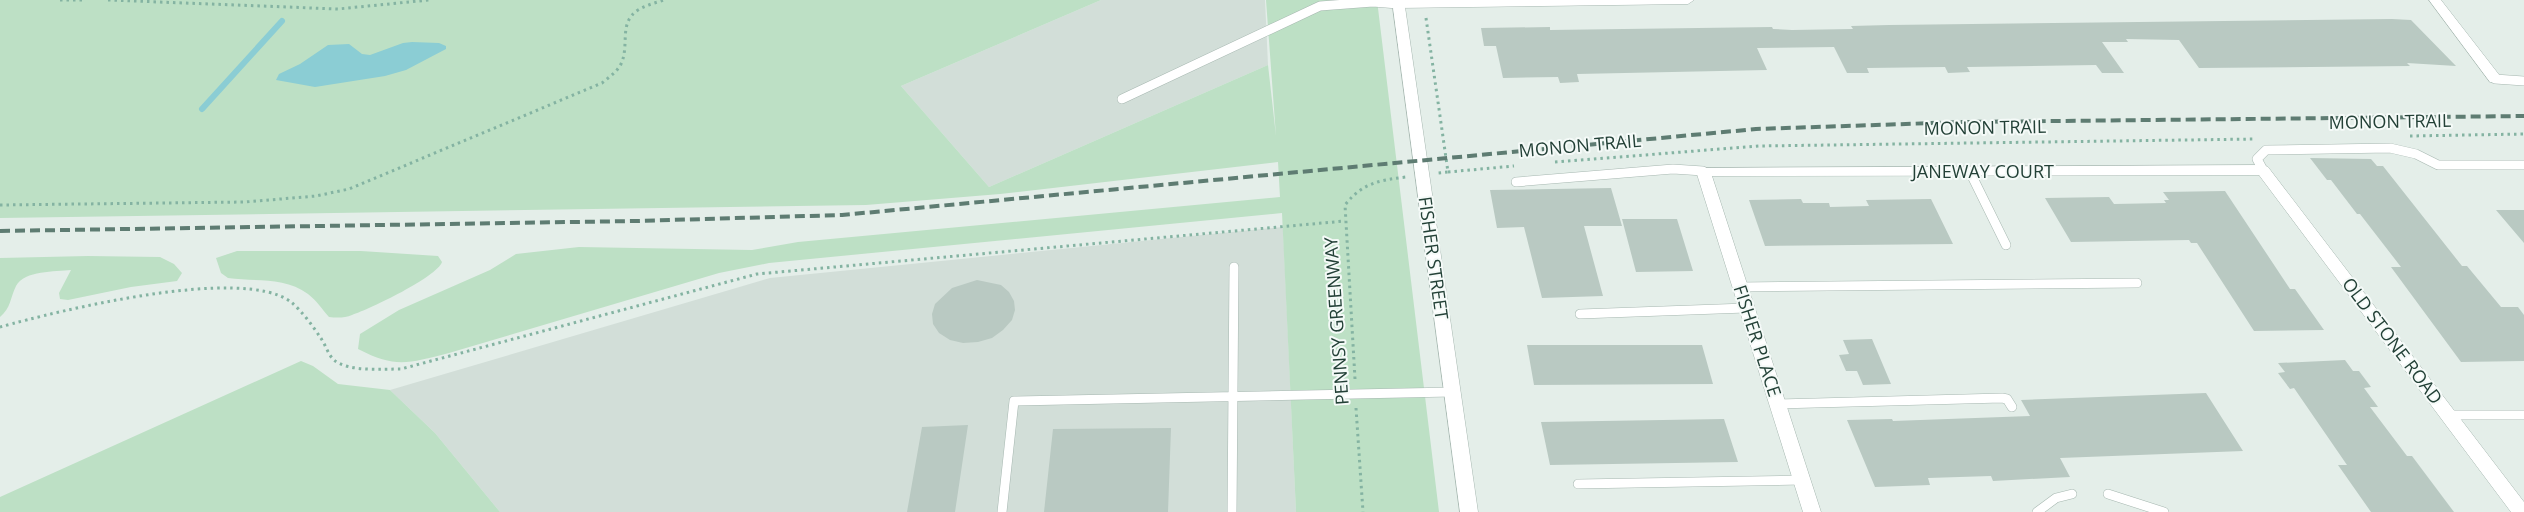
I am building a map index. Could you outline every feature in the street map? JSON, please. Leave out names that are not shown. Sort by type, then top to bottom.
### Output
[{"type":"street","points":[[1398,2],[1688,0]]},
{"type":"street","points":[[2435,0],[2495,79]]},
{"type":"street","name":"FISHER STREET","points":[[1398,2],[1469,512]]},
{"type":"street","name":"JANEWAY COURT","points":[[1703,171],[2264,170]]},
{"type":"street","name":"OLD STONE ROAD","points":[[2264,170],[2521,512]]},
{"type":"street","name":"FISHER PLACE","points":[[1703,171],[1812,512]]},
{"type":"lane","points":[[1122,99],[1320,6],[1398,2]]},
{"type":"lane","points":[[2495,79],[2524,80]]},
{"type":"lane","points":[[2264,170],[2257,159],[2266,150],[2390,148],[2416,154],[2438,165],[2524,164]]},
{"type":"lane","points":[[1516,182],[1673,169],[1703,171]]},
{"type":"lane","points":[[1970,172],[2006,245]]},
{"type":"lane","points":[[1232,512],[1234,267]]},
{"type":"lane","points":[[1740,287],[2137,283]]},
{"type":"lane","points":[[1580,314],[1746,308]]},
{"type":"lane","points":[[1002,512],[1014,401],[1452,392]]},
{"type":"lane","points":[[1777,404],[2002,398],[2007,399],[2012,407]]},
{"type":"lane","points":[[2448,414],[2524,415]]},
{"type":"lane","points":[[1578,484],[1801,480]]},
{"type":"lane","points":[[2037,512],[2056,498],[2072,494]]},
{"type":"lane","points":[[2108,494],[2164,512]]},
{"type":"path","points":[[60,0],[85,0]]},
{"type":"path","points":[[108,0],[351,9],[429,0]]},
{"type":"path","points":[[198,4],[203,0]]},
{"type":"path","points":[[0,205],[245,202],[316,196],[349,189],[602,84],[614,76],[623,64],[626,28],[632,15],[645,7],[664,0]]},
{"type":"path","points":[[1425,14],[1448,172],[1435,174]]},
{"type":"path","name":"MONON TRAIL","points":[[2407,136],[2524,134]]},
{"type":"path","name":"MONON TRAIL","points":[[1547,162],[1759,146],[2258,138]]},
{"type":"path","name":"MONON TRAIL","points":[[1448,172],[1517,165]]},
{"type":"path","name":"PENNSY GREENWAY","points":[[1363,512],[1345,204],[1356,189],[1378,181],[1412,176]]},
{"type":"path","points":[[0,327],[62,310],[170,291],[266,290],[291,302],[320,336],[334,360],[354,368],[401,368],[484,348],[757,274],[1345,221]]},
{"type":"shaded area","points":[[1101,0],[1265,0],[1268,65],[989,187],[901,86]]},
{"type":"shaded area","points":[[1283,227],[1296,512],[500,512],[435,433],[390,390],[770,278]]},
{"type":"green space","points":[[0,0],[1101,0],[901,86],[989,187],[1268,65],[1276,136],[1266,0],[1377,0],[1439,512],[1296,512],[1282,213],[769,263],[719,273],[423,359],[393,362],[358,349],[360,334],[399,310],[490,270],[516,254],[579,247],[752,250],[798,242],[1280,197],[1278,162],[1000,194],[866,205],[0,218]]},
{"type":"green space","points":[[237,251],[361,251],[438,256],[442,262],[428,276],[387,300],[347,317],[335,318],[329,317],[308,294],[289,284],[228,278],[221,273],[216,258]]},
{"type":"green space","points":[[160,257],[174,264],[182,273],[177,281],[131,287],[68,300],[60,299],[59,293],[71,270],[33,274],[20,281],[16,286],[4,314],[0,317],[0,258]]},
{"type":"green space","points":[[301,361],[313,366],[338,384],[390,390],[435,433],[500,512],[0,512],[0,497]]},
{"type":"water","points":[[403,43],[439,43],[446,46],[446,49],[406,70],[385,76],[315,87],[276,80],[279,74],[300,64],[328,45],[349,44],[362,54],[370,55]]},
{"type":"building","points":[[2411,20],[2456,66],[2407,63],[2410,66],[2199,68],[2179,40],[2126,39],[2128,42],[2102,42],[2124,73],[2102,73],[2096,65],[1967,67],[1970,72],[1948,73],[1945,67],[1867,68],[1869,73],[1847,73],[1834,47],[1757,48],[1767,70],[1577,74],[1579,82],[1560,83],[1558,77],[1503,78],[1496,46],[1484,46],[1481,28],[1550,27],[1550,30],[1772,27],[1773,29],[1792,30],[1853,29],[1851,26],[1889,25]]},
{"type":"building","points":[[2310,158],[2371,159],[2377,166],[2383,166],[2462,266],[2467,266],[2501,307],[2518,307],[2524,315],[2524,361],[2461,362],[2391,267],[2401,267],[2360,214],[2357,214],[2331,180],[2327,180]]},
{"type":"building","points":[[1611,188],[1622,226],[1584,226],[1603,296],[1542,298],[1524,227],[1497,228],[1490,190]]},
{"type":"building","points":[[2225,191],[2290,289],[2295,289],[2324,330],[2254,331],[2197,243],[2191,243],[2189,240],[2071,242],[2045,198],[2109,197],[2114,204],[2166,203],[2164,200],[2169,200],[2163,192]]},
{"type":"building","points":[[1801,199],[1803,203],[1829,203],[1830,207],[1869,206],[1866,200],[1931,199],[1953,244],[1765,246],[1749,200]]},
{"type":"building","points":[[2496,210],[2524,210],[2524,243]]},
{"type":"building","points":[[1622,219],[1677,219],[1693,271],[1636,272]]},
{"type":"building","points":[[977,280],[1001,285],[1009,292],[1014,301],[1015,310],[1012,320],[992,338],[978,342],[963,343],[950,340],[939,333],[933,324],[932,314],[935,304],[952,288]]},
{"type":"building","points":[[1872,339],[1891,384],[1863,385],[1857,371],[1846,371],[1839,355],[1849,354],[1843,340]]},
{"type":"building","points":[[1527,345],[1702,345],[1713,384],[1534,385]]},
{"type":"building","points":[[2345,360],[2353,371],[2359,371],[2371,387],[2364,388],[2378,407],[2370,407],[2407,456],[2412,456],[2454,512],[2371,512],[2338,465],[2347,465],[2294,388],[2290,389],[2278,373],[2285,372],[2278,363]]},
{"type":"building","points":[[2206,393],[2243,451],[2060,458],[2070,477],[1993,481],[1991,476],[1928,478],[1930,485],[1875,487],[1847,420],[1892,419],[1893,421],[2030,416],[2021,400]]},
{"type":"building","points":[[1724,419],[1738,462],[1550,465],[1541,422]]},
{"type":"building","points":[[968,425],[955,512],[907,512],[922,427]]},
{"type":"building","points":[[1171,428],[1168,512],[1044,512],[1053,429]]},
{"type":"waterway","points":[[202,109],[282,21]]},
{"type":"railway","points":[[0,231],[636,221],[842,215],[1756,129],[1964,122],[2524,116]]}]
